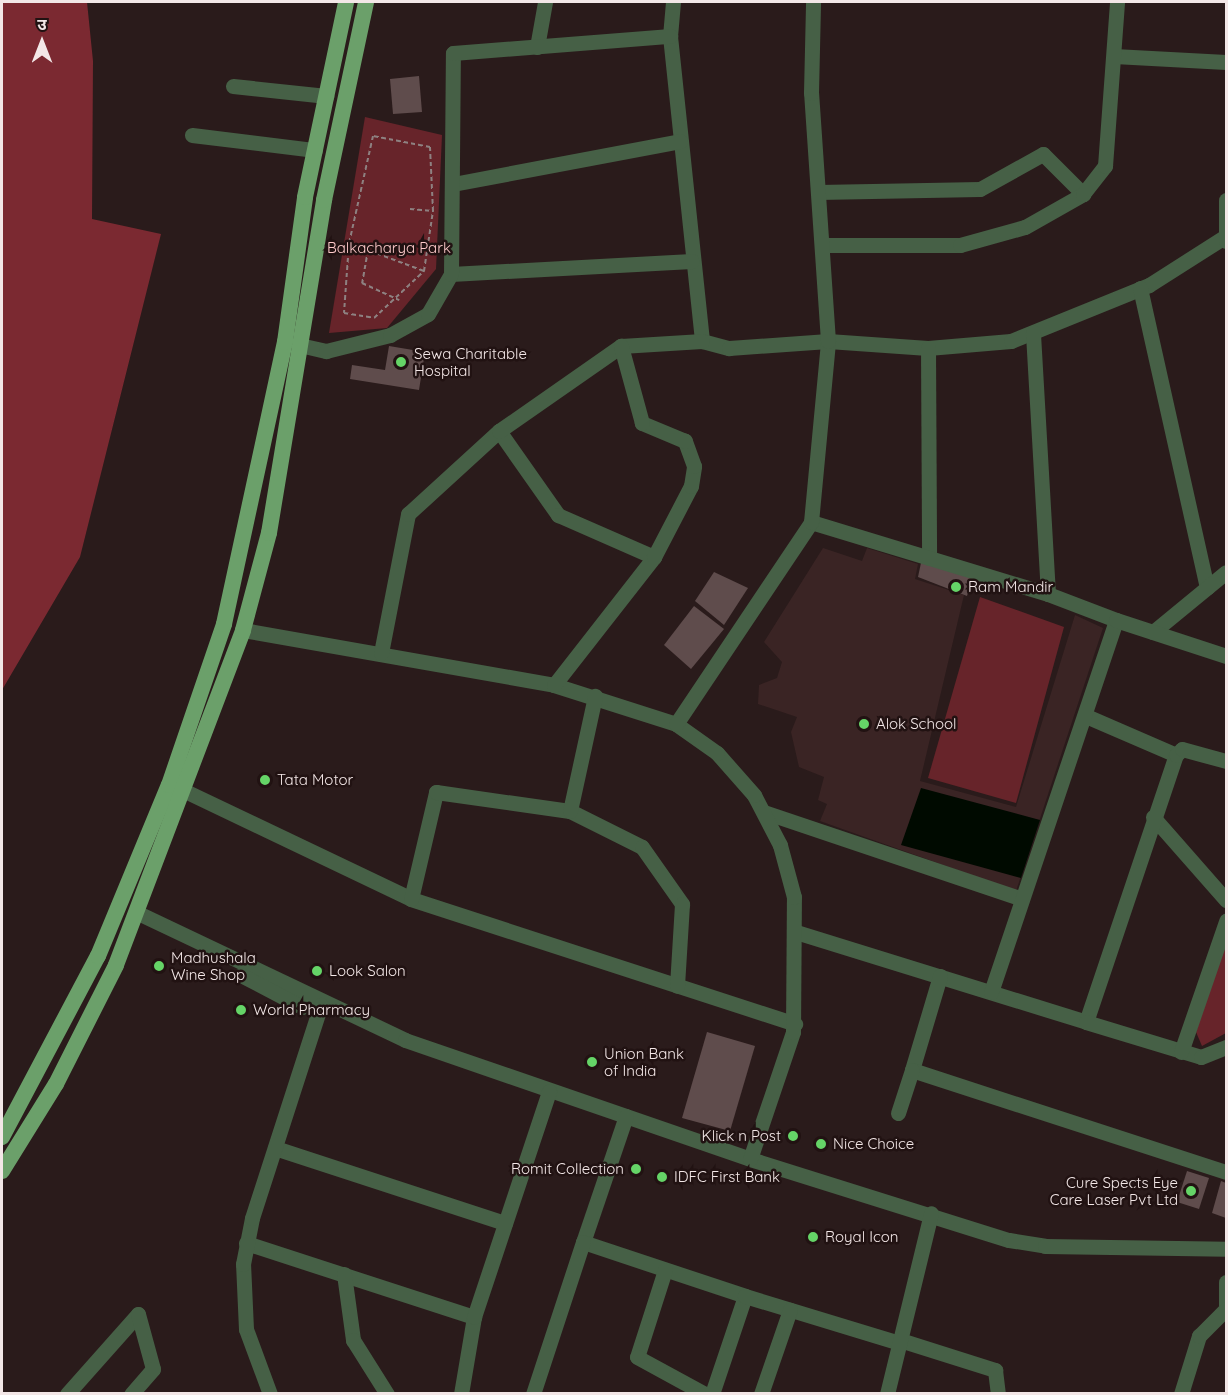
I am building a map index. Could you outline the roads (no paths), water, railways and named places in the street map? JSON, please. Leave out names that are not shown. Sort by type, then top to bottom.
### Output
[{"type":"main road","points":[[2,1137],[115,917],[169,785],[224,624],[285,342],[315,150],[346,2]]},
{"type":"main road","points":[[2,1171],[56,1084],[138,913],[243,630],[269,533],[304,346],[324,200],[366,2]]},
{"type":"street","points":[[537,47],[545,2]]},
{"type":"street","points":[[673,2],[670,36],[702,341]]},
{"type":"street","points":[[676,724],[811,522],[828,341],[811,93],[813,2]]},
{"type":"street","points":[[822,245],[960,245],[1025,227],[1083,194],[1106,166],[1117,2]]},
{"type":"street","points":[[304,346],[326,351],[390,335],[428,315],[451,274],[453,52],[670,36]]},
{"type":"street","points":[[1114,56],[1227,62]]},
{"type":"street","points":[[232,86],[326,96]]},
{"type":"street","points":[[192,135],[315,150]]},
{"type":"street","points":[[453,184],[680,141]]},
{"type":"street","points":[[818,192],[980,189],[1043,154],[1083,194]]},
{"type":"street","points":[[381,652],[408,514],[500,431],[621,346],[702,341],[729,348],[828,341],[928,348],[1011,341],[1140,288],[1226,238],[1227,200]]},
{"type":"street","points":[[451,274],[692,261]]},
{"type":"street","points":[[1140,288],[1206,588]]},
{"type":"street","points":[[1033,332],[1048,594]]},
{"type":"street","points":[[554,686],[654,557],[691,486],[694,466],[685,441],[642,423],[621,346]]},
{"type":"street","points":[[928,348],[929,558]]},
{"type":"street","points":[[500,431],[558,515],[654,557]]},
{"type":"street","points":[[811,522],[1048,594],[1116,620],[1227,656]]},
{"type":"street","points":[[1154,632],[1227,572]]},
{"type":"street","points":[[991,992],[1086,716],[1116,620]]},
{"type":"street","points":[[243,630],[381,652],[596,696],[676,724],[717,753],[764,812],[788,871],[796,932],[795,1024],[750,1159]]},
{"type":"street","points":[[570,811],[596,696]]},
{"type":"street","points":[[1086,716],[1176,755]]},
{"type":"street","points":[[1086,1022],[1176,755],[1182,748],[1227,761]]},
{"type":"street","points":[[185,791],[411,899],[795,1024]]},
{"type":"street","points":[[411,899],[436,792],[570,811],[642,847],[682,904],[677,986]]},
{"type":"street","points":[[764,812],[1022,898]]},
{"type":"street","points":[[1154,817],[1227,900]]},
{"type":"street","points":[[138,913],[189,940],[200,953],[320,1010],[548,1095],[750,1159],[1028,1244],[1227,1249]]},
{"type":"street","points":[[1180,1052],[1227,921]]},
{"type":"street","points":[[796,932],[1180,1052],[1211,1058],[1227,1047]]},
{"type":"street","points":[[898,1113],[940,976]]},
{"type":"street","points":[[270,1394],[246,1329],[241,1286],[246,1243],[320,1010]]},
{"type":"street","points":[[912,1070],[1227,1172]]},
{"type":"street","points":[[461,1394],[474,1317],[548,1095]]},
{"type":"street","points":[[533,1394],[624,1120]]},
{"type":"street","points":[[275,1148],[505,1223]]},
{"type":"street","points":[[887,1394],[931,1214]]},
{"type":"street","points":[[583,1242],[790,1310],[990,1367],[999,1375],[998,1394]]},
{"type":"street","points":[[246,1243],[474,1317]]},
{"type":"street","points":[[665,1270],[637,1357],[705,1394]]},
{"type":"street","points":[[344,1274],[353,1340],[387,1394]]},
{"type":"street","points":[[1181,1394],[1203,1328],[1226,1310],[1227,1282]]},
{"type":"street","points":[[712,1394],[745,1296]]},
{"type":"street","points":[[760,1394],[790,1310]]},
{"type":"street","points":[[67,1394],[138,1314],[153,1368],[131,1394]]},
{"type":"place","name":"Sewa Charitable Hospital","points":[[401,362]]},
{"type":"place","name":"Ram Mandir","points":[[956,587]]},
{"type":"place","name":"Alok School","points":[[864,724]]},
{"type":"place","name":"Tata Motor","points":[[265,780]]},
{"type":"place","name":"Madhushala Wine Shop","points":[[159,966]]},
{"type":"place","name":"Look Salon","points":[[317,971]]},
{"type":"place","name":"World Pharmacy","points":[[241,1010]]},
{"type":"place","name":"Union Bank of India","points":[[592,1062]]},
{"type":"place","name":"Klick n Post","points":[[793,1136]]},
{"type":"place","name":"Nice Choice","points":[[821,1144]]},
{"type":"place","name":"Romit Collection","points":[[636,1169]]},
{"type":"place","name":"IDFC First Bank","points":[[662,1177]]},
{"type":"place","name":"Cure Spects Eye Care Laser Pvt Ltd","points":[[1191,1191]]},
{"type":"place","name":"Royal Icon","points":[[813,1237]]},
{"type":"park label","name":"Balkacharya Park","points":[[389,248]]}]
